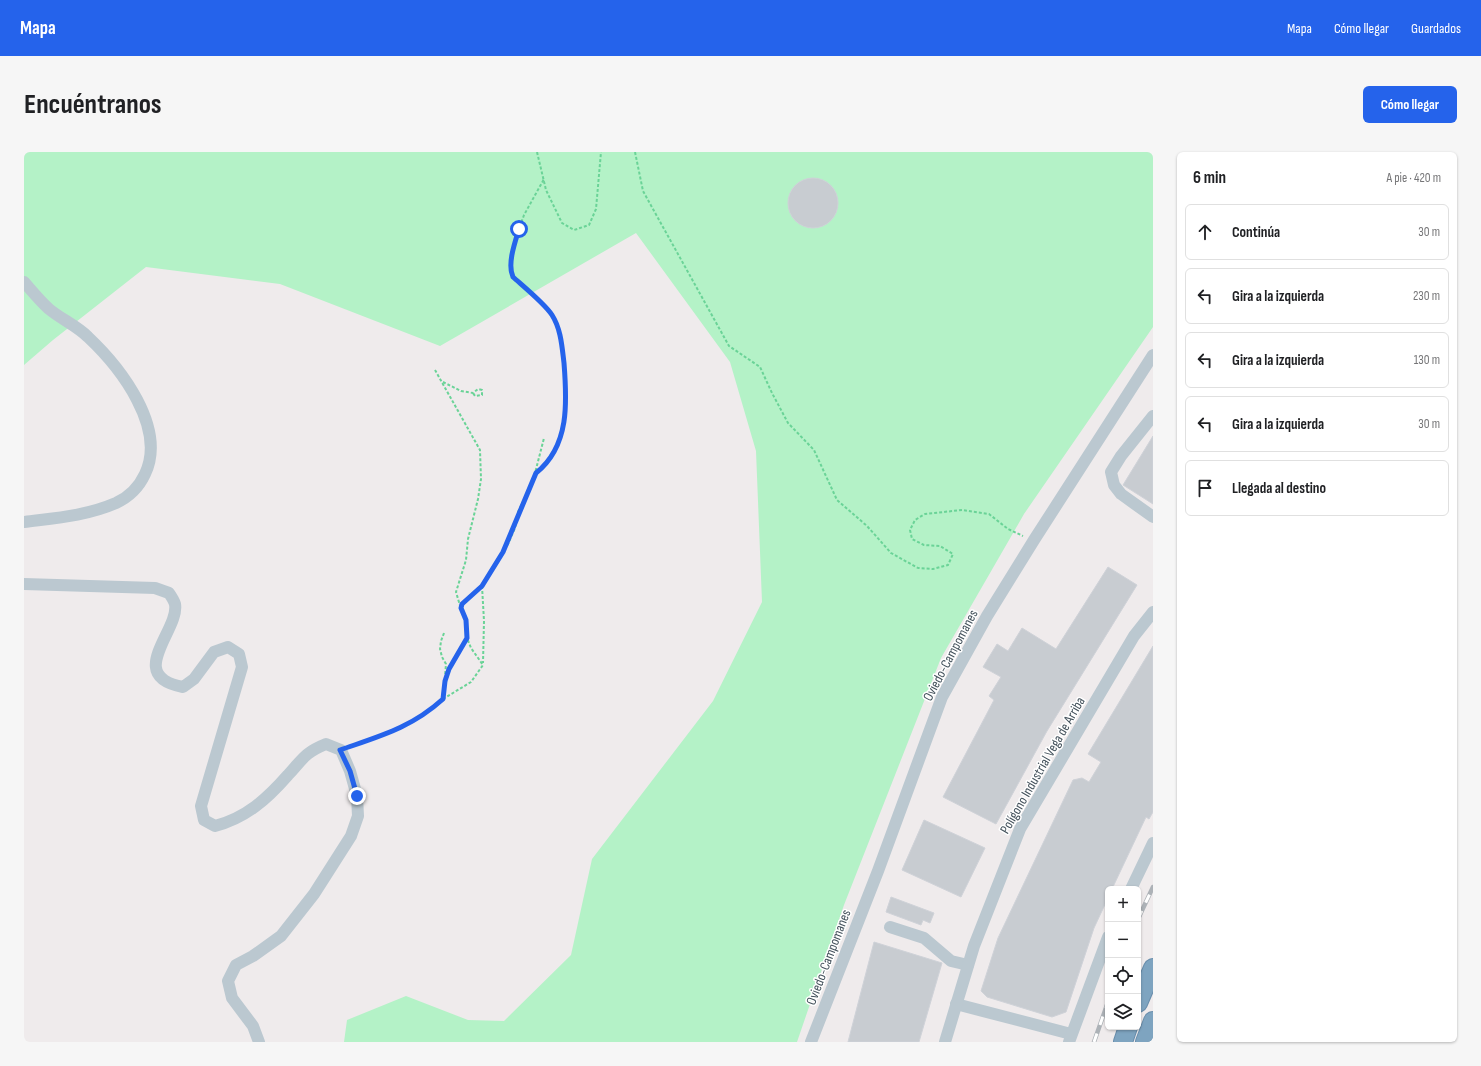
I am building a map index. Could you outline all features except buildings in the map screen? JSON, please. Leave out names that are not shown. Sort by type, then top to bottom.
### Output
[{"type":"highway","points":[[1141,995],[1153,968]]},
{"type":"highway","points":[[1145,1042],[1153,1022]]},
{"type":"highway","points":[[1122,1042],[1127,1030]]},
{"type":"street","points":[[24,282],[49,309],[88,337],[123,377],[142,407],[151,437],[150,463],[140,486],[117,503],[82,515],[24,522]]},
{"type":"street","name":"Oviedo-Campomanes","points":[[811,1042],[878,870],[942,697],[987,616],[1153,355]]},
{"type":"street","points":[[1153,416],[1121,456],[1111,472],[1114,485],[1121,494],[1153,517]]},
{"type":"street","points":[[24,584],[155,588],[169,593],[175,604],[172,618],[156,655],[157,672],[168,684],[183,687],[194,679],[214,652],[228,647],[239,654],[242,667],[201,806],[204,820],[215,826],[231,822],[256,808],[288,776],[309,750],[326,744],[340,750],[350,771],[357,796],[358,816],[351,836],[314,894],[281,936],[253,956],[236,965],[228,981],[232,998],[253,1026],[259,1042]]},
{"type":"street","name":"Polígono Industrial Vega de Arriba","points":[[944,1042],[968,965],[1020,829],[1134,636],[1153,612]]},
{"type":"street","points":[[1134,636],[1153,627]]},
{"type":"street","points":[[1132,886],[1153,844]]},
{"type":"street","points":[[890,927],[924,938],[951,960],[968,965]]},
{"type":"street","points":[[956,1004],[1070,1038],[1105,945]]},
{"type":"path","points":[[537,152],[546,190],[562,223],[574,230],[588,225],[596,209],[601,152]]},
{"type":"path","points":[[635,152],[643,192],[729,346],[760,366],[788,423],[814,450],[837,500],[867,526],[891,553],[918,568],[933,569],[948,565],[953,554],[940,546],[924,545],[912,539],[910,530],[915,520],[925,514],[940,511],[962,510],[989,514],[1008,529],[1034,540]]},
{"type":"path","points":[[536,473],[544,466],[553,453],[558,444],[566,421],[566,383],[562,344],[552,315],[513,277],[510,266],[524,215],[544,179]]},
{"type":"path","points":[[435,370],[480,450],[481,479],[478,499],[468,539],[466,560],[456,592],[458,604],[466,620],[467,638],[471,648],[483,664]]},
{"type":"path","points":[[442,382],[460,391],[473,393],[475,396],[482,394],[482,390],[478,389],[473,393]]},
{"type":"path","points":[[462,612],[462,604],[482,586],[508,544],[518,512],[536,473],[544,438]]},
{"type":"path","points":[[340,750],[395,731],[425,715],[443,699],[471,682],[483,664],[484,621],[482,586]]},
{"type":"path","points":[[443,699],[446,664],[440,649],[444,632]]},
{"type":"path","points":[[445,681],[449,669],[467,638]]},
{"type":"green space","points":[[24,152],[1153,152],[1153,327],[1024,514],[941,658],[844,905],[797,1042],[344,1042],[347,1020],[406,996],[468,1020],[504,1021],[571,955],[592,859],[713,701],[762,602],[756,451],[730,362],[636,233],[440,346],[280,284],[146,267],[53,340],[24,365]]},
{"type":"railway","points":[[1141,913],[1153,887]]},
{"type":"railway","points":[[1094,1042],[1105,1011]]},
{"type":"route","points":[[357,796],[350,771],[340,750],[395,731],[425,715],[443,699],[445,681],[449,669],[467,638],[466,620],[461,608],[462,604],[482,586],[508,544],[518,512],[536,473],[544,466],[553,453],[558,444],[566,421],[566,383],[562,344],[558,331],[552,315],[513,277],[510,271],[519,229]]}]
